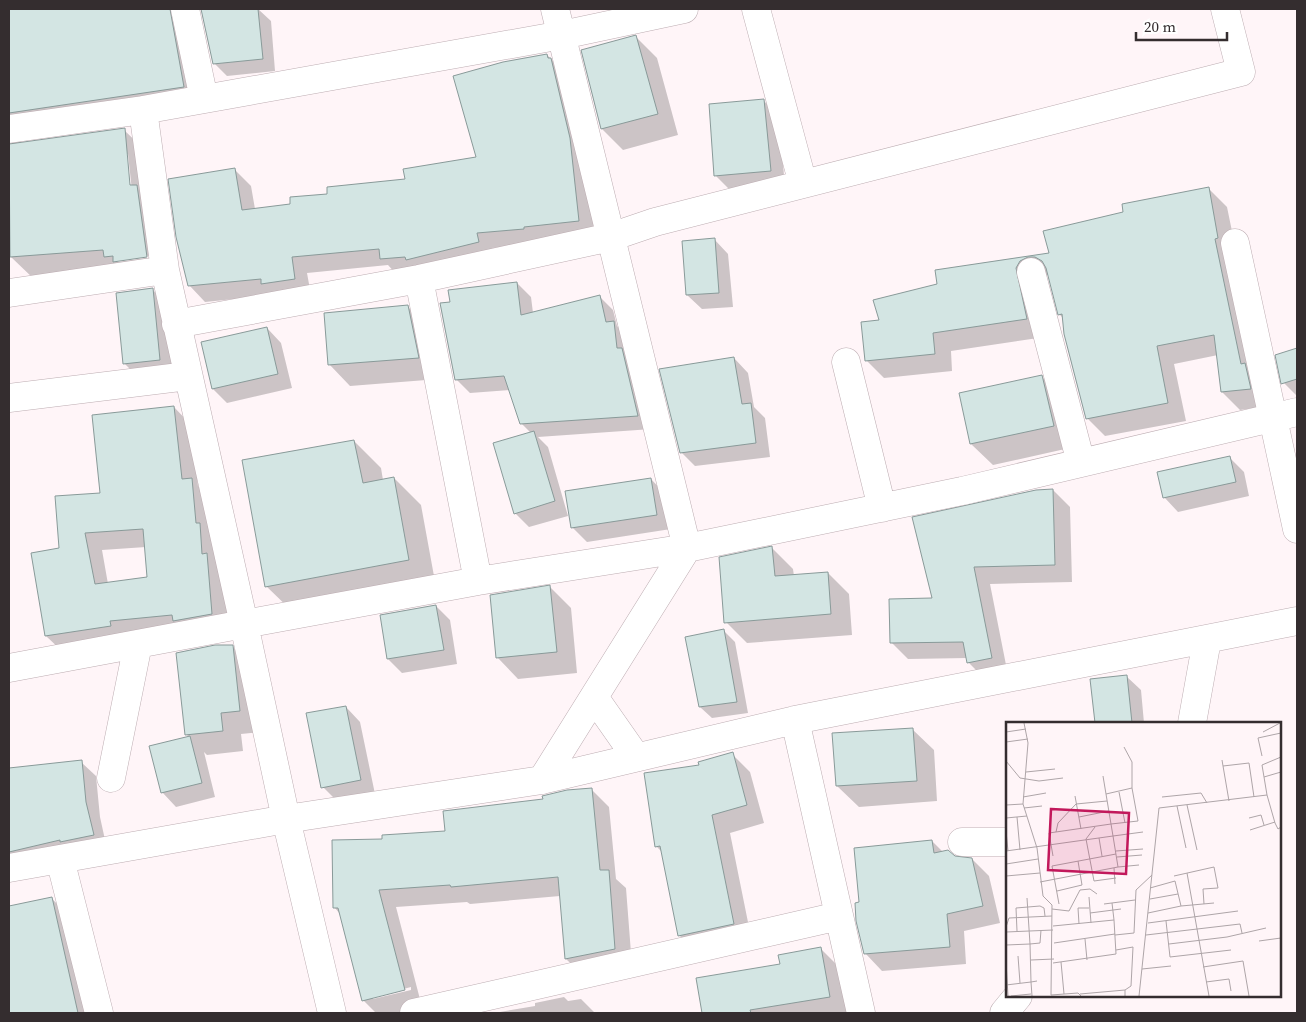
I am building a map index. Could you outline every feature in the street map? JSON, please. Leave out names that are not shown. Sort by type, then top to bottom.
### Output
[{"type":"street","points":[[185,9],[204,99]]},
{"type":"street","points":[[542,780],[687,548],[555,9]]},
{"type":"street","points":[[9,129],[143,110],[562,35],[684,9]]},
{"type":"street","points":[[756,9],[803,184]]},
{"type":"street","points":[[176,324],[419,280],[611,237],[655,222],[1241,72],[1225,9]]},
{"type":"street","points":[[143,110],[165,270],[176,324],[286,819],[332,1013]]},
{"type":"street","points":[[1235,243],[1286,414],[1297,529]]},
{"type":"street","points":[[9,293],[165,270]]},
{"type":"street","points":[[1031,272],[1081,463]]},
{"type":"street","points":[[419,280],[478,581]]},
{"type":"street","points":[[846,362],[882,508]]},
{"type":"street","points":[[9,398],[188,376]]},
{"type":"street","points":[[9,668],[478,581],[687,548],[882,508],[1286,414]]},
{"type":"street","points":[[9,868],[286,819],[542,780],[795,720],[1297,621]]},
{"type":"street","points":[[1192,722],[1207,640]]},
{"type":"street","points":[[111,778],[138,644]]},
{"type":"street","points":[[594,696],[636,757]]},
{"type":"street","points":[[795,720],[861,1013]]},
{"type":"street","points":[[962,842],[1006,842]]},
{"type":"street","points":[[60,859],[99,1013]]},
{"type":"street","points":[[414,1013],[839,916]]},
{"type":"street","points":[[1004,1013],[1017,997]]},
{"type":"building","points":[[9,9],[170,9],[184,87],[9,113]]},
{"type":"building","points":[[201,9],[258,9],[263,59],[213,64]]},
{"type":"building","points":[[636,35],[658,114],[601,129],[581,50]]},
{"type":"building","points":[[547,54],[548,58],[551,58],[570,138],[579,221],[524,227],[524,229],[477,233],[479,242],[406,260],[405,257],[380,259],[379,249],[292,257],[295,279],[261,284],[261,279],[188,286],[176,237],[168,179],[235,168],[242,210],[290,204],[290,197],[327,194],[327,187],[405,179],[403,169],[476,157],[453,76],[503,62]]},
{"type":"building","points":[[764,99],[771,171],[714,176],[709,104]]},
{"type":"building","points":[[125,128],[130,185],[137,185],[147,257],[113,262],[113,256],[104,257],[103,250],[10,257],[9,144]]},
{"type":"building","points":[[1209,187],[1218,238],[1215,239],[1241,364],[1245,363],[1251,389],[1221,392],[1214,335],[1157,346],[1168,403],[1086,419],[1064,334],[1062,314],[1058,315],[1046,268],[1042,261],[1035,257],[1028,257],[1020,261],[1016,268],[1027,319],[933,333],[935,354],[865,361],[861,322],[879,320],[873,300],[937,284],[935,270],[1049,253],[1043,231],[1123,212],[1122,204]]},
{"type":"building","points":[[715,238],[719,293],[686,295],[682,241]]},
{"type":"building","points":[[517,282],[521,315],[600,295],[606,322],[614,321],[617,348],[622,348],[638,416],[520,424],[504,376],[455,380],[440,303],[450,302],[448,290]]},
{"type":"building","points":[[153,288],[160,360],[123,364],[116,293]]},
{"type":"building","points":[[408,305],[419,358],[328,365],[324,313]]},
{"type":"building","points":[[267,327],[278,374],[212,389],[201,342]]},
{"type":"building","points":[[1297,348],[1297,379],[1281,384],[1275,355]]},
{"type":"building","points":[[734,357],[742,404],[751,403],[756,443],[680,453],[659,369]]},
{"type":"building","points":[[1042,375],[1054,426],[970,444],[959,393]]},
{"type":"building","points":[[174,406],[182,479],[192,478],[196,523],[200,523],[202,554],[207,553],[212,614],[173,621],[172,615],[110,621],[111,626],[45,636],[31,553],[59,548],[55,496],[100,493],[92,415]],"holes":[[[143,529],[147,577],[95,584],[85,533]]]},
{"type":"building","points":[[534,431],[555,501],[514,514],[493,443]]},
{"type":"building","points":[[354,440],[363,483],[394,477],[409,560],[265,587],[242,460]]},
{"type":"building","points":[[1230,456],[1236,482],[1163,498],[1157,472]]},
{"type":"building","points":[[651,478],[657,515],[571,528],[565,491]]},
{"type":"building","points":[[1053,489],[1055,565],[974,567],[992,658],[967,663],[963,642],[890,643],[889,599],[932,598],[912,517],[1036,490]]},
{"type":"building","points":[[772,546],[775,576],[828,572],[831,614],[724,623],[719,557]]},
{"type":"building","points":[[550,585],[557,652],[496,658],[490,595]]},
{"type":"building","points":[[436,605],[444,650],[387,659],[380,615]]},
{"type":"building","points":[[724,629],[737,702],[699,707],[685,637]]},
{"type":"building","points":[[215,645],[233,645],[240,711],[221,713],[223,731],[185,735],[176,653]]},
{"type":"building","points":[[1127,675],[1132,722],[1095,722],[1090,679]]},
{"type":"building","points":[[346,706],[361,780],[321,788],[306,713]]},
{"type":"building","points":[[913,728],[917,781],[836,786],[832,733]]},
{"type":"building","points":[[190,736],[202,783],[161,793],[149,746]]},
{"type":"building","points":[[733,752],[747,805],[712,815],[734,924],[678,936],[660,846],[655,847],[644,773],[699,765],[698,762]]},
{"type":"building","points":[[82,760],[86,802],[94,835],[60,842],[60,840],[9,852],[9,768]]},
{"type":"building","points":[[592,788],[600,870],[609,870],[615,949],[565,959],[558,877],[451,887],[450,885],[379,890],[405,990],[362,1001],[338,908],[333,908],[332,840],[382,839],[382,835],[445,831],[443,811],[543,799],[542,796],[567,790]]},
{"type":"building","points":[[932,840],[934,853],[948,850],[955,856],[972,858],[983,906],[947,914],[950,947],[864,954],[856,921],[855,903],[859,902],[854,848]]},
{"type":"building","points":[[52,897],[78,1013],[9,1013],[9,906]]},
{"type":"building","points":[[821,947],[830,997],[750,1010],[751,1013],[702,1013],[696,978],[780,964],[778,955]]}]
